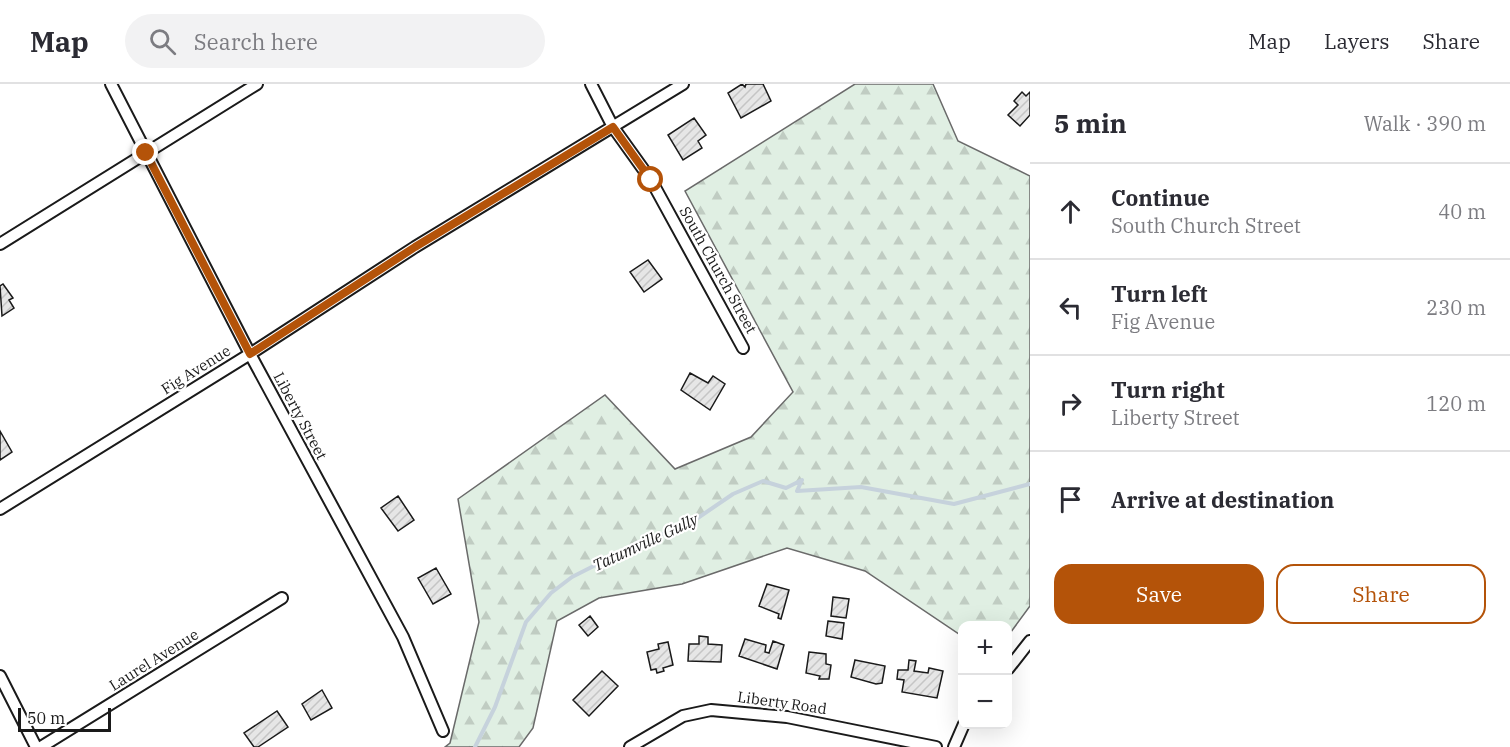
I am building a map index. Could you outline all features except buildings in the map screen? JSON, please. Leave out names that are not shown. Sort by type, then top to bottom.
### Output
[{"type":"street","name":"Liberty Street","points":[[111,84],[250,354],[403,637],[443,731]]},
{"type":"street","points":[[0,244],[257,84]]},
{"type":"street","name":"South Church Street","points":[[591,84],[613,127],[651,180],[743,348]]},
{"type":"street","name":"Fig Avenue","points":[[0,509],[250,354],[415,247],[683,84]]},
{"type":"street","name":"Laurel Avenue","points":[[41,747],[282,598]]},
{"type":"street","points":[[1012,664],[1030,641]]},
{"type":"street","points":[[0,676],[36,747]]},
{"type":"street","name":"Liberty Road","points":[[630,747],[683,716],[711,710],[797,719],[936,747]]},
{"type":"street","points":[[954,747],[962,729]]},
{"type":"green space","points":[[855,84],[933,84],[958,141],[1030,176],[1030,606],[1012,631],[1012,621],[958,621],[958,633],[865,571],[787,548],[682,584],[599,598],[557,621],[533,728],[519,747],[445,747],[450,743],[479,622],[458,499],[605,395],[675,469],[751,437],[793,392],[685,191]]},
{"type":"waterway","name":"Tatumville Gully","points":[[475,747],[495,707],[526,622],[551,593],[572,577],[641,542],[689,524],[733,494],[763,481],[786,488],[802,480],[797,491],[861,487],[954,504],[1030,484]]},
{"type":"route","points":[[146,153],[250,354],[415,247],[613,127],[651,180]]}]
